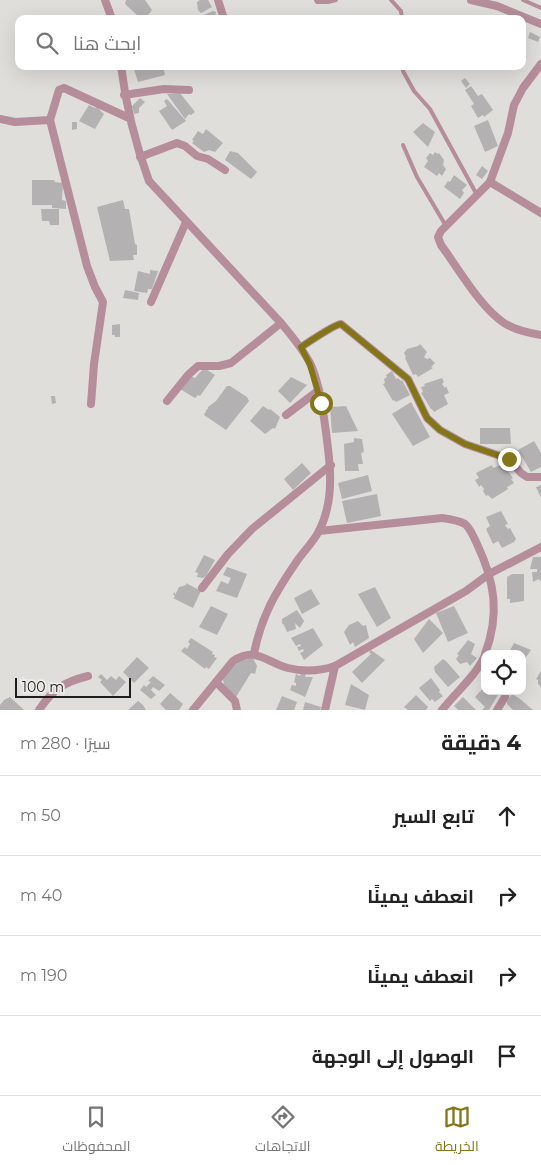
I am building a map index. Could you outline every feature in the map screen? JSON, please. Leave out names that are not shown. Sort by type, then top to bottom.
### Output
[{"type":"street","points":[[105,0],[111,15]]},
{"type":"street","points":[[218,0],[223,15]]},
{"type":"street","points":[[471,0],[497,6],[519,15]]},
{"type":"street","points":[[526,18],[541,24]]},
{"type":"street","points":[[541,64],[514,104],[508,132],[490,182],[446,226],[438,237],[441,245],[488,310],[504,324],[522,331],[541,335]]},
{"type":"street","points":[[121,70],[129,118],[149,181],[301,347],[319,390],[331,465],[328,500],[319,531],[276,592],[266,612],[254,653]]},
{"type":"street","points":[[91,404],[94,364],[103,302],[87,266],[50,120],[59,90],[64,88],[129,118]]},
{"type":"street","points":[[124,95],[164,89],[189,90]]},
{"type":"street","points":[[0,120],[15,122],[50,120]]},
{"type":"street","points":[[140,157],[177,143],[185,146],[197,156],[208,159],[225,170]]},
{"type":"street","points":[[490,182],[541,213]]},
{"type":"street","points":[[151,302],[186,222]]},
{"type":"street","points":[[168,401],[188,375],[198,366],[219,366],[231,363],[281,323]]},
{"type":"street","points":[[301,347],[336,324],[341,324],[408,379],[427,418],[440,430],[465,444],[509,459],[527,477],[541,477]]},
{"type":"street","points":[[286,415],[319,390]]},
{"type":"street","points":[[202,588],[228,554],[252,529],[331,465]]},
{"type":"street","points":[[319,531],[442,518],[465,524],[489,574],[493,592],[495,617],[486,650]]},
{"type":"street","points":[[193,710],[233,660],[239,657],[254,653],[287,668],[304,670],[319,670],[335,666],[466,591],[489,574],[541,547]]},
{"type":"street","points":[[326,710],[335,666]]},
{"type":"street","points":[[442,710],[481,667]]},
{"type":"street","points":[[38,710],[64,684],[88,676]]},
{"type":"street","points":[[216,682],[235,701],[237,710]]},
{"type":"street","points":[[497,710],[505,695]]},
{"type":"lane","points":[[316,0],[317,2],[328,2],[336,0]]},
{"type":"lane","points":[[390,0],[401,11],[402,15]]},
{"type":"lane","points":[[523,0],[541,8]]},
{"type":"lane","points":[[403,70],[414,91],[430,110],[478,195]]},
{"type":"lane","points":[[404,145],[417,176],[446,226]]},
{"type":"building","points":[[126,0],[145,0],[152,10],[148,15],[137,15],[125,4]]},
{"type":"building","points":[[208,0],[212,7],[201,13],[198,10],[197,2]]},
{"type":"building","points":[[213,11],[216,12],[215,15],[204,15]]},
{"type":"building","points":[[530,32],[540,37],[538,42],[528,38]]},
{"type":"building","points":[[134,70],[164,70],[165,75],[138,82]]},
{"type":"building","points":[[465,78],[470,84],[466,88],[461,81]]},
{"type":"building","points":[[471,86],[478,96],[482,94],[493,110],[484,117],[483,115],[478,118],[471,106],[474,104],[465,90]]},
{"type":"building","points":[[180,93],[195,112],[191,115],[189,114],[185,119],[167,94]]},
{"type":"building","points":[[140,98],[145,102],[139,108],[139,113],[134,114],[132,106]]},
{"type":"building","points":[[167,99],[186,121],[172,130],[159,111],[167,106],[164,101]]},
{"type":"building","points":[[89,105],[97,107],[104,114],[95,129],[79,121]]},
{"type":"building","points":[[488,120],[498,146],[485,152],[474,126]]},
{"type":"building","points":[[72,122],[77,122],[77,129],[72,130]]},
{"type":"building","points":[[423,123],[435,132],[428,147],[413,132]]},
{"type":"building","points":[[206,129],[223,143],[215,152],[209,150],[204,152],[192,143],[198,131],[203,134]]},
{"type":"building","points":[[230,151],[238,153],[257,172],[251,179],[225,160]]},
{"type":"building","points":[[435,152],[439,153],[444,160],[443,165],[446,169],[442,176],[439,173],[437,176],[424,167],[428,161],[426,158],[430,153],[433,155]]},
{"type":"building","points":[[482,166],[488,171],[482,179],[476,175]]},
{"type":"building","points":[[454,175],[467,185],[462,190],[464,193],[460,199],[444,187]]},
{"type":"building","points":[[32,180],[54,180],[55,182],[63,183],[62,200],[66,201],[66,209],[52,208],[52,205],[32,205]]},
{"type":"building","points":[[123,200],[125,209],[129,209],[135,244],[137,245],[137,255],[133,255],[134,260],[110,261],[97,207]]},
{"type":"building","points":[[41,209],[59,209],[59,225],[50,225],[49,221],[42,221]]},
{"type":"building","points":[[150,270],[158,271],[152,289],[148,289],[147,293],[134,291],[138,271],[150,274]]},
{"type":"building","points":[[125,290],[139,293],[138,300],[123,298]]},
{"type":"building","points":[[120,324],[120,337],[115,337],[115,335],[112,335],[112,325]]},
{"type":"building","points":[[420,344],[427,352],[424,357],[430,358],[435,363],[431,367],[433,368],[418,377],[416,374],[413,375],[404,353],[407,349]]},
{"type":"building","points":[[204,368],[215,375],[200,396],[198,395],[195,398],[180,389],[190,376],[195,378]]},
{"type":"building","points":[[392,371],[396,379],[402,380],[410,395],[396,402],[393,401],[383,384],[385,383],[384,379],[387,377],[386,375]]},
{"type":"building","points":[[291,377],[307,385],[290,403],[278,391]]},
{"type":"building","points":[[442,378],[444,382],[442,384],[445,388],[446,386],[449,393],[444,395],[448,404],[434,412],[421,393],[423,392],[421,387],[425,386],[424,384]]},
{"type":"building","points":[[227,386],[247,397],[249,401],[226,430],[204,415],[208,407],[216,401]]},
{"type":"building","points":[[51,396],[55,396],[56,403],[52,404]]},
{"type":"building","points":[[411,402],[430,437],[413,446],[392,414]]},
{"type":"building","points":[[263,406],[280,417],[275,429],[273,428],[265,434],[250,421]]},
{"type":"building","points":[[346,406],[358,431],[332,433],[330,407]]},
{"type":"building","points":[[480,428],[510,428],[511,444],[480,444]]},
{"type":"building","points":[[354,438],[362,439],[364,452],[361,453],[363,464],[358,464],[359,471],[345,471],[344,444],[354,442]]},
{"type":"building","points":[[534,441],[541,453],[541,467],[531,472],[518,450]]},
{"type":"building","points":[[302,463],[311,473],[293,490],[284,479]]},
{"type":"building","points":[[492,465],[493,468],[501,465],[504,466],[513,478],[511,479],[514,483],[492,499],[488,495],[486,496],[483,491],[484,489],[481,485],[479,487],[475,480],[479,478],[476,473]]},
{"type":"building","points":[[368,475],[372,491],[342,499],[338,483]]},
{"type":"building","points":[[541,485],[541,498],[536,487]]},
{"type":"building","points":[[377,494],[381,516],[347,523],[342,501]]},
{"type":"building","points":[[501,511],[508,524],[505,525],[508,529],[510,528],[516,539],[502,548],[498,541],[493,544],[486,529],[490,526],[486,517]]},
{"type":"building","points":[[204,555],[215,560],[206,576],[203,578],[197,577],[198,573],[195,572]]},
{"type":"building","points":[[533,557],[541,557],[541,582],[539,579],[533,582],[532,572],[537,572],[537,569],[530,569]]},
{"type":"building","points":[[227,567],[247,574],[237,598],[216,591],[221,581],[228,584],[231,578],[223,575]]},
{"type":"building","points":[[512,574],[524,574],[524,601],[510,603],[510,599],[507,599],[507,577]]},
{"type":"building","points":[[186,583],[201,591],[193,608],[173,598],[175,597],[173,594],[175,592],[175,595],[179,587],[186,585]]},
{"type":"building","points":[[375,587],[391,618],[377,627],[358,594]]},
{"type":"building","points":[[311,589],[320,604],[302,614],[294,598]]},
{"type":"building","points":[[211,606],[228,614],[217,635],[199,627]]},
{"type":"building","points":[[454,606],[468,633],[448,642],[436,613]]},
{"type":"building","points":[[297,610],[304,621],[300,628],[295,623],[296,629],[287,632],[282,619]]},
{"type":"building","points":[[429,619],[443,633],[423,653],[414,639]]},
{"type":"building","points":[[358,621],[363,626],[366,625],[369,638],[355,647],[353,642],[350,645],[344,632],[349,625]]},
{"type":"building","points":[[313,628],[323,645],[304,660],[300,653],[304,651],[303,649],[299,651],[297,647],[301,646],[300,644],[296,646],[291,638]]},
{"type":"building","points":[[191,638],[213,652],[214,657],[217,658],[209,669],[206,667],[205,669],[181,651],[185,647],[187,649]]},
{"type":"building","points":[[468,640],[475,644],[471,654],[477,658],[470,666],[467,662],[460,664],[456,659],[459,655],[457,654]]},
{"type":"building","points":[[514,643],[531,650],[526,657],[526,650],[510,650]]},
{"type":"building","points":[[371,650],[385,660],[362,683],[352,672],[371,654],[369,652]]},
{"type":"building","points":[[137,657],[149,668],[134,683],[123,672]]},
{"type":"building","points":[[253,658],[257,666],[255,674],[251,673],[236,697],[225,689],[223,680],[225,673],[239,661]]},
{"type":"building","points":[[443,659],[460,677],[448,687],[435,672],[434,667]]},
{"type":"building","points":[[541,671],[541,687],[536,679]]},
{"type":"building","points":[[301,672],[306,674],[305,677],[313,677],[305,697],[290,690],[292,685],[296,686],[294,682],[296,674],[300,676]]},
{"type":"building","points":[[101,674],[107,680],[111,676],[116,680],[119,676],[126,682],[113,696],[100,682],[102,680],[98,677]]},
{"type":"building","points":[[153,676],[165,685],[159,691],[153,687],[151,690],[156,695],[151,699],[140,690],[144,685],[146,687],[151,682],[148,681]]},
{"type":"building","points":[[431,678],[443,696],[435,702],[432,699],[430,701],[419,688]]},
{"type":"building","points":[[351,684],[369,695],[365,710],[345,705]]},
{"type":"building","points":[[481,690],[481,695],[498,695],[489,710],[482,710],[485,707],[475,697]]},
{"type":"building","points":[[170,693],[183,704],[179,710],[166,710],[160,704]]},
{"type":"building","points":[[416,695],[428,707],[426,710],[408,710],[404,707]]},
{"type":"building","points":[[511,695],[514,695],[533,710],[513,710],[507,704]]},
{"type":"building","points":[[282,696],[297,702],[294,710],[276,710]]},
{"type":"building","points":[[10,697],[24,710],[0,710],[0,705]]},
{"type":"building","points":[[463,697],[476,710],[458,710],[454,706]]},
{"type":"building","points":[[138,701],[146,710],[128,710]]},
{"type":"building","points":[[305,702],[321,707],[320,710],[303,710]]},
{"type":"route","points":[[321,403],[319,390],[301,347],[336,324],[341,324],[408,379],[427,418],[440,430],[465,444],[509,459]]}]
